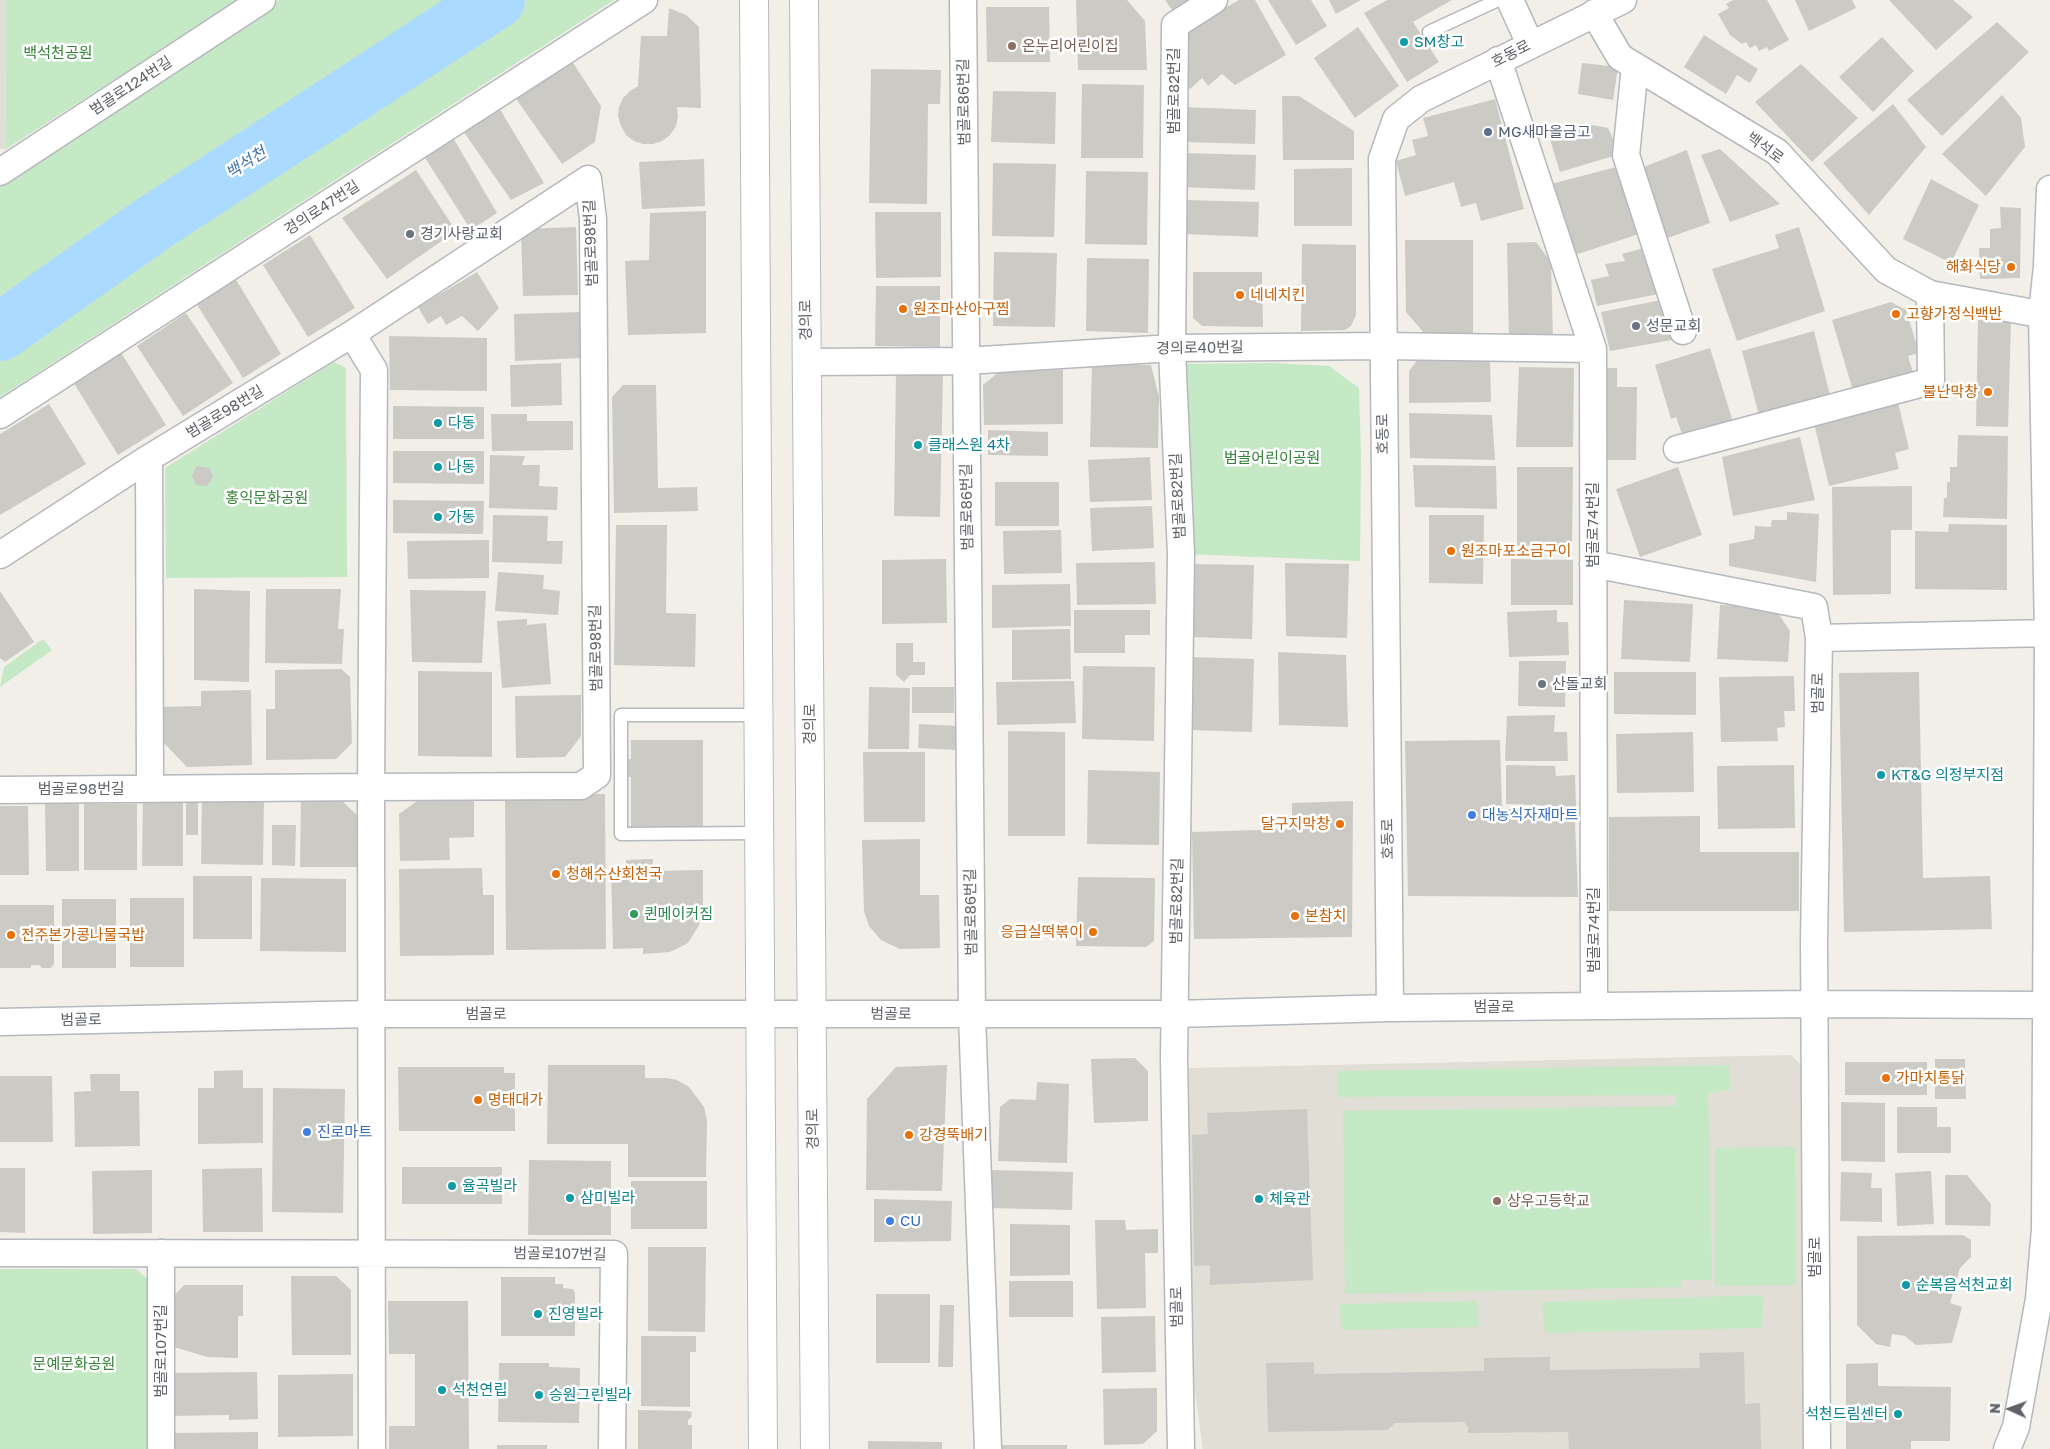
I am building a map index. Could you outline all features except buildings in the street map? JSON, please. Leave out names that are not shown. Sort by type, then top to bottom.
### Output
[{"type":"street","name":"범골로124번길","points":[[0,172],[262,0]]},
{"type":"street","name":"경의로47번길","points":[[0,415],[644,0]]},
{"type":"street","points":[[754,0],[763,1449]]},
{"type":"street","name":"경의로","points":[[804,0],[815,1449]]},
{"type":"street","name":"범골로86번길","points":[[963,0],[972,1014]]},
{"type":"street","name":"범골로82번길","points":[[1175,1014],[1181,554],[1172,348],[1174,25],[1214,0]]},
{"type":"street","points":[[1510,0],[1530,44]]},
{"type":"street","name":"호동로","points":[[1390,1008],[1382,346],[1382,159],[1396,120],[1421,99],[1530,44],[1591,6],[1623,0]]},
{"type":"street","name":"백석로","points":[[1591,6],[1620,57],[1777,152],[1886,270],[1930,294],[2046,315]]},
{"type":"street","name":"범골로74번길","points":[[1498,60],[1593,349],[1594,1006]]},
{"type":"street","points":[[1635,66],[1626,155],[1683,331]]},
{"type":"street","name":"범골로98번길","points":[[0,556],[149,458],[352,334],[588,179],[592,219],[597,775],[581,786],[0,790]]},
{"type":"street","points":[[2007,1449],[2016,1427],[2039,1300],[2044,1246],[2048,1005],[2046,315],[2050,189]]},
{"type":"street","points":[[1677,449],[1931,381],[1930,294]]},
{"type":"street","points":[[352,334],[374,370],[370,1014],[372,1449]]},
{"type":"street","name":"경의로40번길","points":[[807,362],[966,362],[1172,348],[1382,346],[1593,349]]},
{"type":"street","points":[[149,458],[150,788]]},
{"type":"street","name":"범골로","points":[[1593,564],[1814,607],[1819,638],[1814,1004],[1817,1449]]},
{"type":"street","points":[[1819,638],[2048,632]]},
{"type":"street","name":"범골로","points":[[0,1022],[370,1014],[1175,1014],[1390,1008],[1814,1004],[2048,1005]]},
{"type":"street","points":[[972,1014],[988,1449]]},
{"type":"street","name":"범골로","points":[[1175,1014],[1177,1331],[1181,1449]]},
{"type":"street","name":"범골로107번길","points":[[0,1253],[614,1254],[612,1449]]},
{"type":"street","name":"범골로107번길","points":[[161,1253],[161,1449]]},
{"type":"lane","points":[[1428,32],[1498,0]]},
{"type":"lane","points":[[758,714],[620,715],[621,834],[759,833]]},
{"type":"shaded area","points":[[0,0],[5,0],[6,149],[0,149]]},
{"type":"shaded area","name":"상우고등학교","points":[[1791,1055],[1808,1072],[1805,1449],[1203,1449],[1186,1330],[1189,1068]]},
{"type":"green space","name":"백석천공원","points":[[5,0],[238,0],[6,149]]},
{"type":"green space","points":[[279,0],[614,0],[0,397],[0,178]]},
{"type":"green space","name":"홍익문화공원","points":[[334,362],[346,368],[347,577],[166,578],[165,468]]},
{"type":"green space","name":"범골어린이공원","points":[[1271,363],[1329,366],[1359,388],[1361,455],[1360,561],[1186,554],[1180,364]]},
{"type":"green space","points":[[43,639],[52,650],[0,687],[4,667]]},
{"type":"green space","points":[[1729,1065],[1731,1089],[1708,1094],[1712,1280],[1681,1280],[1681,1287],[1345,1294],[1343,1111],[1676,1106],[1676,1095],[1338,1097],[1338,1071]]},
{"type":"green space","points":[[1795,1147],[1796,1285],[1715,1286],[1715,1148]]},
{"type":"green space","name":"문예문화공원","points":[[0,1269],[136,1269],[149,1280],[148,1449],[0,1449]]},
{"type":"green space","points":[[1764,1295],[1762,1328],[1545,1333],[1542,1302]]},
{"type":"green space","points":[[1477,1301],[1479,1327],[1341,1330],[1340,1304]]},
{"type":"waterway","name":"백석천","points":[[0,332],[154,223],[496,0]]},
{"type":"place","name":"SM창고","points":[[1404,42]]},
{"type":"place","name":"온누리어린이집","points":[[1012,46]]},
{"type":"place","name":"MG새마을금고","points":[[1488,132]]},
{"type":"place","name":"경기사랑교회","points":[[410,234]]},
{"type":"place","name":"해화식당","points":[[2011,267]]},
{"type":"place","name":"네네치킨","points":[[1240,295]]},
{"type":"place","name":"원조마산아구찜","points":[[903,309]]},
{"type":"place","name":"고향가정식백반","points":[[1896,314]]},
{"type":"place","name":"성문교회","points":[[1636,326]]},
{"type":"place","name":"불난막창","points":[[1988,392]]},
{"type":"place","name":"다동","points":[[438,423]]},
{"type":"place","name":"클래스원 4차","points":[[918,445]]},
{"type":"place","name":"나동","points":[[438,467]]},
{"type":"place","name":"가동","points":[[438,517]]},
{"type":"place","name":"원조마포소금구이","points":[[1451,551]]},
{"type":"place","name":"산돌교회","points":[[1542,684]]},
{"type":"place","name":"KT&G 의정부지점","points":[[1881,775]]},
{"type":"place","name":"대농식자재마트","points":[[1472,815]]},
{"type":"place","name":"달구지막창","points":[[1340,824]]},
{"type":"place","name":"청해수산회천국","points":[[556,874]]},
{"type":"place","name":"퀸메이커짐","points":[[634,914]]},
{"type":"place","name":"본참치","points":[[1295,916]]},
{"type":"place","name":"응급실떡볶이","points":[[1093,932]]},
{"type":"place","name":"전주본가콩나물국밥","points":[[11,935]]},
{"type":"place","name":"가마치통닭","points":[[1886,1078]]},
{"type":"place","name":"명태대가","points":[[478,1100]]},
{"type":"place","name":"진로마트","points":[[307,1132]]},
{"type":"place","name":"강경뚝배기","points":[[909,1135]]},
{"type":"place","name":"율곡빌라","points":[[452,1186]]},
{"type":"place","name":"삼미빌라","points":[[570,1198]]},
{"type":"place","name":"체육관","points":[[1259,1199]]},
{"type":"place","name":"상우고등학교","points":[[1497,1201]]},
{"type":"place","name":"CU","points":[[890,1221]]},
{"type":"place","name":"순복음석천교회","points":[[1906,1285]]},
{"type":"place","name":"진영빌라","points":[[538,1314]]},
{"type":"place","name":"석천연립","points":[[442,1390]]},
{"type":"place","name":"승원그린빌라","points":[[539,1395]]},
{"type":"place","name":"석천드림센터","points":[[1898,1414]]}]
